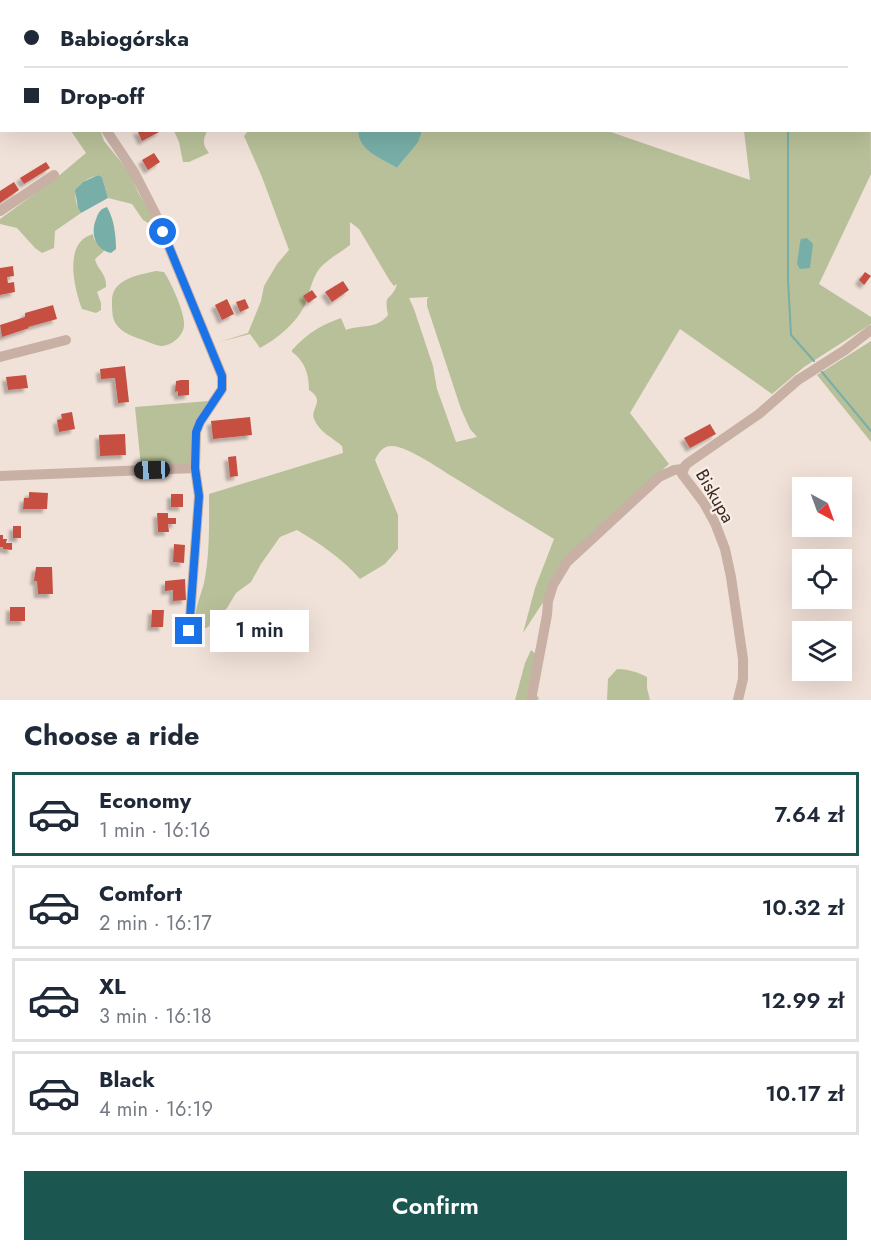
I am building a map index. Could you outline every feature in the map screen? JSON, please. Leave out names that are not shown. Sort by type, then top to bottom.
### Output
[{"type":"street","points":[[107,132],[134,172],[155,213],[222,376],[222,389],[196,432],[195,468],[199,496],[189,631]]},
{"type":"street","points":[[0,211],[54,175]]},
{"type":"street","name":"Biskupa","points":[[738,700],[743,679],[743,658],[731,577],[715,523],[704,503],[682,474],[683,469],[688,463],[759,414],[798,380],[845,350],[871,330]]},
{"type":"street","points":[[0,357],[66,340]]},
{"type":"street","points":[[0,476],[195,468]]},
{"type":"street","points":[[531,700],[548,601],[553,585],[567,562],[659,477],[674,470],[683,469]]},
{"type":"green space","points":[[72,132],[101,132],[104,141],[130,173],[138,192],[155,220],[148,223],[143,220],[132,204],[108,198],[102,177],[98,175],[81,184],[76,199],[81,213],[55,231],[54,248],[42,253],[17,228],[0,224],[0,219],[86,153]]},
{"type":"green space","points":[[174,132],[207,132],[204,142],[209,153],[189,162],[183,162]]},
{"type":"green space","points":[[247,132],[358,132],[362,144],[367,149],[397,168],[421,132],[611,132],[750,180],[744,132],[871,132],[871,174],[819,284],[871,317],[871,324],[804,367],[772,394],[680,329],[630,413],[669,464],[581,544],[523,633],[535,588],[554,539],[426,460],[407,450],[392,446],[382,450],[375,460],[398,515],[398,549],[385,564],[360,579],[338,558],[297,530],[280,537],[251,582],[236,593],[227,608],[210,626],[198,628],[196,611],[204,583],[209,539],[209,494],[343,453],[342,446],[316,424],[313,415],[317,401],[309,390],[303,364],[292,350],[314,331],[341,318],[346,330],[373,325],[383,320],[388,315],[387,299],[397,284],[394,286],[390,281],[359,229],[350,222],[350,245],[320,268],[304,307],[285,330],[260,348],[250,334],[219,342],[248,333],[261,301],[264,286],[277,264],[289,250],[244,136]],"holes":[[[429,297],[427,306],[461,409],[470,429],[477,437],[456,442],[409,298]]]},
{"type":"green space","points":[[93,234],[94,239],[104,251],[95,259],[106,282],[106,287],[97,292],[101,310],[96,313],[82,309],[76,290],[73,267],[78,246]]},
{"type":"green space","points":[[156,271],[164,272],[167,277],[184,322],[183,331],[178,337],[172,343],[161,346],[121,330],[115,322],[112,310],[113,294],[121,283],[127,279]]},
{"type":"green space","points":[[871,341],[871,442],[817,375]]},
{"type":"green space","points":[[209,401],[190,465],[141,466],[135,407]]},
{"type":"green space","points":[[531,650],[537,655],[536,695],[539,698],[538,700],[515,700],[525,663]]},
{"type":"green space","points":[[617,669],[632,671],[647,677],[650,700],[607,700],[608,679]]},
{"type":"water","points":[[358,132],[422,132],[418,142],[397,168],[367,149],[359,138]]},
{"type":"water","points":[[98,175],[102,177],[108,198],[81,213],[75,190],[83,182]]},
{"type":"water","points":[[107,207],[116,238],[116,249],[111,253],[102,249],[94,237],[98,214]]},
{"type":"water","points":[[807,238],[813,244],[810,268],[800,269],[797,264],[800,242],[801,239]]},
{"type":"building","points":[[138,132],[159,132],[142,141]]},
{"type":"building","points":[[154,153],[160,162],[148,170],[142,160]]},
{"type":"building","points":[[46,162],[50,168],[24,184],[20,178]]},
{"type":"building","points":[[14,182],[19,190],[0,203],[0,191]]},
{"type":"building","points":[[13,266],[14,276],[7,277],[8,283],[14,282],[15,292],[0,295],[0,268]]},
{"type":"building","points":[[865,272],[871,276],[864,285],[859,280]]},
{"type":"building","points":[[343,281],[349,290],[332,302],[325,292]]},
{"type":"building","points":[[312,290],[317,297],[308,303],[303,296]]},
{"type":"building","points":[[227,299],[234,314],[222,320],[215,305]]},
{"type":"building","points":[[245,299],[249,308],[240,312],[236,302]]},
{"type":"building","points":[[53,305],[57,319],[2,337],[0,325],[25,317],[25,313]]},
{"type":"building","points":[[125,366],[129,402],[118,403],[115,378],[101,379],[100,369]]},
{"type":"building","points":[[26,375],[28,388],[8,390],[6,377]]},
{"type":"building","points":[[189,380],[189,395],[178,396],[178,391],[175,392],[176,381]]},
{"type":"building","points":[[72,412],[75,429],[59,432],[57,420],[62,419],[61,414]]},
{"type":"building","points":[[250,417],[252,435],[213,439],[211,421]]},
{"type":"building","points":[[710,424],[716,434],[690,448],[684,438]]},
{"type":"building","points":[[125,434],[126,455],[100,456],[99,435]]},
{"type":"building","points":[[236,456],[238,476],[230,477],[228,457]]},
{"type":"building","points":[[29,492],[48,493],[47,509],[23,509],[24,498],[29,498]]},
{"type":"building","points":[[171,494],[183,494],[183,507],[171,507]]},
{"type":"building","points":[[157,513],[168,513],[168,518],[176,518],[176,524],[168,524],[169,532],[158,532]]},
{"type":"building","points":[[13,526],[21,526],[21,538],[13,538]]},
{"type":"building","points":[[0,535],[3,535],[3,539],[7,539],[6,543],[12,543],[12,550],[0,547]]},
{"type":"building","points":[[174,544],[185,545],[184,563],[173,562]]},
{"type":"building","points":[[36,567],[52,567],[53,594],[38,594],[37,581],[34,581]]},
{"type":"building","points":[[185,579],[186,600],[173,601],[173,590],[165,591],[165,581]]},
{"type":"building","points":[[10,607],[25,607],[25,621],[10,621]]},
{"type":"building","points":[[152,610],[164,610],[163,627],[151,627]]},
{"type":"waterway","points":[[788,132],[788,280],[791,335],[814,361]]},
{"type":"waterway","points":[[822,372],[871,431]]},
{"type":"route","points":[[163,232],[222,376],[222,389],[196,432],[195,468],[199,496],[189,631]]}]
